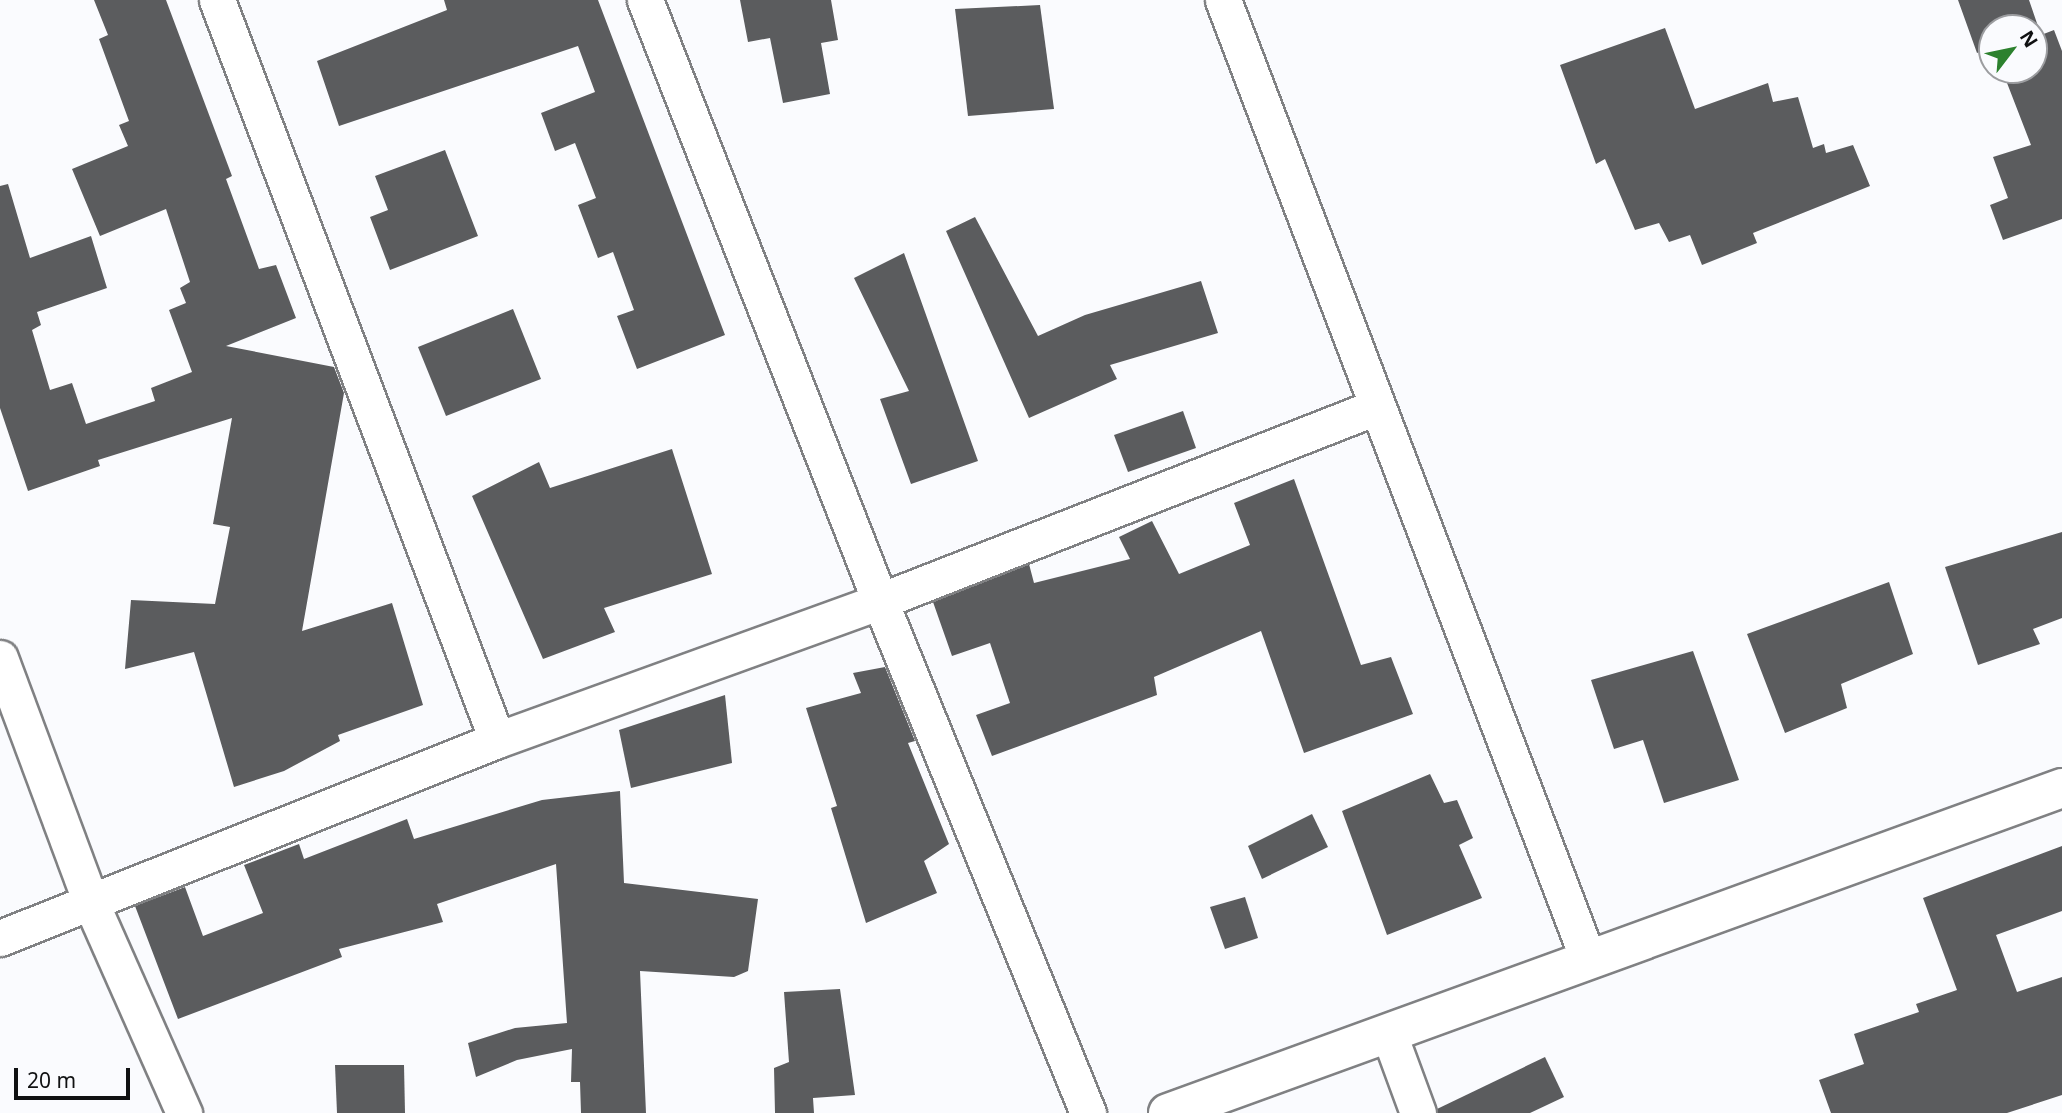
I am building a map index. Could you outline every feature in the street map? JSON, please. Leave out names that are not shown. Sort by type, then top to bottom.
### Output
[{"type":"street","points":[[217,0],[498,740]]},
{"type":"street","points":[[645,0],[880,601],[1087,1113]]},
{"type":"street","points":[[1223,0],[1588,959]]},
{"type":"street","points":[[0,938],[498,740],[880,601],[1376,407]]},
{"type":"street","points":[[0,658],[91,903],[184,1113]]},
{"type":"street","points":[[1168,1113],[1588,959],[1721,915],[2062,788]]},
{"type":"street","points":[[1389,1034],[1418,1113]]},
{"type":"building","points":[[94,0],[166,0],[232,176],[226,179],[259,269],[276,265],[296,318],[226,346],[334,367],[344,393],[302,631],[392,603],[423,705],[338,735],[340,741],[284,771],[234,787],[194,652],[125,669],[131,600],[215,604],[230,527],[213,524],[232,418],[98,460],[100,466],[28,491],[0,408],[0,186],[8,184],[30,258],[91,236],[107,288],[37,312],[41,325],[32,330],[50,390],[72,383],[86,424],[155,401],[151,388],[192,372],[169,310],[186,303],[180,288],[190,282],[166,209],[100,236],[72,169],[128,146],[119,125],[129,121],[99,39],[108,35]]},
{"type":"building","points":[[444,0],[598,0],[725,335],[637,369],[617,316],[634,310],[613,252],[598,258],[578,205],[596,198],[575,143],[555,151],[541,113],[595,92],[578,46],[339,126],[317,61],[447,10]]},
{"type":"building","points":[[740,0],[831,0],[838,40],[821,43],[830,94],[783,103],[770,38],[748,42]]},
{"type":"building","points":[[1958,0],[2029,0],[2034,14],[1978,14],[1977,53]]},
{"type":"building","points":[[1040,5],[1054,109],[968,116],[955,9]]},
{"type":"building","points":[[1665,28],[1695,109],[1768,83],[1773,102],[1798,97],[1813,148],[1824,144],[1826,153],[1853,145],[1870,186],[1753,233],[1757,243],[1702,265],[1690,235],[1669,242],[1659,223],[1635,230],[1605,159],[1596,164],[1560,65]]},
{"type":"building","points":[[2054,30],[2062,51],[2062,219],[2003,240],[1990,205],[2008,198],[1993,157],[2031,145],[2007,84],[2048,84],[2048,32]]},
{"type":"building","points":[[445,150],[478,236],[390,270],[370,217],[388,210],[375,176]]},
{"type":"building","points":[[975,217],[1038,336],[1085,315],[1201,281],[1218,333],[1110,365],[1117,379],[1029,418],[946,231]]},
{"type":"building","points":[[904,253],[978,461],[911,484],[880,399],[909,391],[854,278]]},
{"type":"building","points":[[513,309],[541,379],[446,416],[418,347]]},
{"type":"building","points":[[1183,411],[1196,448],[1128,472],[1114,435]]},
{"type":"building","points":[[672,449],[712,574],[604,608],[615,632],[543,659],[472,496],[539,462],[550,488]]},
{"type":"building","points":[[1294,479],[1361,665],[1391,657],[1413,714],[1304,753],[1261,631],[1154,677],[1157,695],[992,756],[976,715],[1010,703],[990,643],[952,656],[933,602],[1029,564],[1034,583],[1130,559],[1119,537],[1152,521],[1179,574],[1250,545],[1234,503]]},
{"type":"building","points":[[2062,532],[2062,618],[2033,629],[2040,644],[1978,665],[1945,567]]},
{"type":"building","points":[[1889,582],[1913,654],[1841,684],[1847,708],[1785,733],[1747,634]]},
{"type":"building","points":[[1693,651],[1739,780],[1664,803],[1643,740],[1614,749],[1591,680]]},
{"type":"building","points":[[885,667],[915,741],[908,743],[949,844],[924,861],[937,893],[866,923],[831,808],[837,806],[806,708],[861,693],[853,673]]},
{"type":"building","points":[[725,695],[732,763],[631,788],[619,730]]},
{"type":"building","points":[[1430,774],[1444,803],[1457,800],[1473,838],[1459,845],[1482,898],[1387,935],[1342,811]]},
{"type":"building","points":[[620,791],[624,883],[758,899],[748,971],[734,977],[640,971],[646,1113],[581,1113],[580,1082],[571,1082],[572,1049],[517,1060],[476,1077],[468,1043],[515,1028],[567,1023],[556,864],[437,904],[443,922],[339,949],[342,957],[178,1019],[135,906],[185,887],[203,936],[263,913],[244,865],[299,844],[304,859],[407,819],[414,839],[542,800]]},
{"type":"building","points":[[1312,814],[1328,847],[1262,879],[1248,846]]},
{"type":"building","points":[[2062,846],[2062,911],[1996,935],[2017,992],[2062,977],[2062,1095],[2007,1113],[1831,1113],[1819,1080],[1864,1064],[1854,1034],[1919,1012],[1916,1004],[1957,990],[1923,898]]},
{"type":"building","points":[[1245,897],[1258,938],[1225,949],[1210,907]]},
{"type":"building","points":[[840,989],[855,1095],[813,1098],[814,1113],[775,1113],[774,1068],[789,1062],[784,992]]},
{"type":"building","points":[[1545,1057],[1564,1097],[1530,1113],[1438,1113],[1437,1109]]},
{"type":"building","points":[[335,1065],[404,1065],[405,1113],[337,1113]]}]
